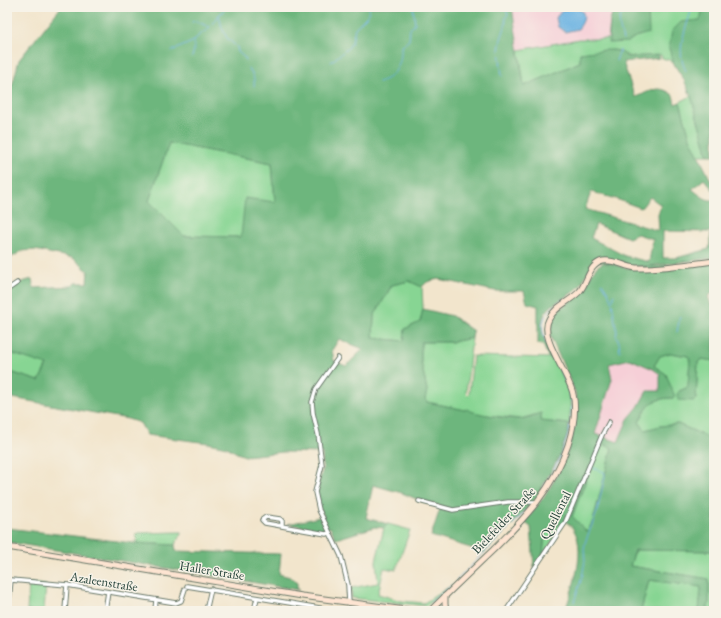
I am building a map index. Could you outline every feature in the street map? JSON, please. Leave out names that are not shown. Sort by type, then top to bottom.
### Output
[{"type":"main road","name":"Bielefelder Straße","points":[[430,611],[512,531],[537,502],[554,477],[564,456],[571,434],[574,414],[574,398],[570,384],[547,335],[547,323],[553,312],[580,291],[590,271],[599,262],[608,261],[635,268],[649,268],[714,260]]},
{"type":"main road","name":"Haller Straße","points":[[7,547],[349,603],[413,611]]},
{"type":"main road","points":[[445,596],[446,611]]},
{"type":"street","points":[[7,290],[17,283]]},
{"type":"street","points":[[338,358],[316,389],[312,402],[322,465],[315,488],[315,497],[319,510],[338,549],[347,578],[349,603]]},
{"type":"street","name":"Quellental","points":[[506,611],[565,523],[602,435],[609,422]]},
{"type":"street","points":[[419,501],[453,510],[508,502],[537,502]]},
{"type":"street","points":[[282,526],[282,521],[280,519],[266,517],[262,520],[265,523],[326,534],[330,533]]},
{"type":"street","name":"Azaleenstraße","points":[[8,588],[10,580],[67,585],[156,600],[179,602],[182,599],[186,587],[211,590]]},
{"type":"street","points":[[65,611],[67,585]]},
{"type":"street","points":[[8,588],[8,611]]},
{"type":"street","points":[[206,611],[211,590],[338,611]]},
{"type":"street","points":[[105,611],[108,592]]},
{"type":"street","points":[[254,611],[257,598]]},
{"type":"street","points":[[154,611],[156,600]]},
{"type":"street","points":[[301,611],[303,605]]},
{"type":"shaded area","points":[[512,7],[614,7],[610,21],[609,39],[579,39],[519,50]]},
{"type":"shaded area","points":[[630,359],[660,373],[660,391],[647,391],[638,407],[628,419],[619,442],[595,434],[612,379],[609,364]]},
{"type":"green space","points":[[61,7],[512,7],[524,86],[580,62],[580,53],[612,50],[623,53],[627,57],[659,55],[660,58],[623,62],[635,97],[658,89],[667,91],[673,95],[675,104],[680,102],[690,138],[714,187],[714,191],[704,179],[692,189],[705,198],[714,200],[714,258],[648,266],[635,266],[598,261],[591,266],[581,285],[572,293],[554,304],[544,316],[542,323],[543,336],[552,357],[548,357],[543,345],[538,344],[538,306],[527,303],[524,291],[495,291],[438,279],[427,282],[422,287],[409,281],[392,285],[374,316],[373,338],[404,341],[405,329],[420,322],[423,309],[452,316],[473,331],[472,338],[452,342],[421,342],[421,362],[427,390],[425,399],[427,402],[514,419],[541,413],[541,421],[569,424],[568,433],[559,457],[535,500],[484,552],[431,536],[441,506],[373,485],[366,518],[388,524],[384,528],[375,527],[336,539],[330,527],[322,530],[288,524],[324,516],[320,509],[317,495],[318,485],[323,469],[322,453],[284,452],[245,456],[227,447],[147,435],[140,423],[128,419],[7,397],[7,371],[39,381],[47,365],[7,352],[7,291],[19,283],[32,279],[34,288],[73,286],[75,283],[87,283],[88,271],[73,258],[35,250],[22,251],[7,260],[7,84],[12,86],[19,60]],"holes":[[[169,143],[272,163],[275,202],[245,198],[241,237],[184,236],[149,201]],[[591,192],[641,208],[650,197],[661,205],[658,214],[659,231],[585,209]],[[596,224],[629,238],[637,234],[653,239],[649,262],[625,256],[591,238]],[[663,231],[711,232],[709,249],[676,258],[663,258]],[[339,339],[363,349],[346,366],[334,361],[332,350]]]},
{"type":"green space","points":[[614,7],[626,7],[628,11],[630,11],[644,7],[714,7],[714,22],[669,48],[674,64],[669,60],[662,58],[661,55],[630,57],[615,50],[580,53],[580,62],[524,86],[519,50],[579,39],[608,39],[610,21]]},
{"type":"green space","points":[[614,7],[624,7],[625,12],[648,9],[649,33],[635,37],[628,42],[609,43],[610,21]]},
{"type":"green space","points":[[714,7],[714,155],[708,155],[691,96],[684,80],[674,64],[669,48],[672,31],[681,22],[700,20],[703,8]]},
{"type":"green space","points":[[691,96],[708,155],[698,155],[690,138],[680,102]]},
{"type":"green space","points":[[169,143],[272,163],[275,202],[241,237],[184,236],[149,201]]},
{"type":"green space","points":[[603,263],[627,268],[714,263],[714,291],[708,297],[711,304],[714,305],[714,361],[702,359],[698,362],[696,399],[694,401],[678,400],[677,394],[688,386],[690,359],[688,356],[670,353],[660,356],[654,366],[666,374],[675,397],[655,401],[648,407],[639,422],[645,430],[678,424],[714,440],[714,551],[635,550],[630,566],[709,579],[709,603],[707,611],[699,611],[701,587],[649,580],[641,611],[565,611],[576,576],[579,551],[578,539],[573,529],[565,521],[545,531],[543,555],[534,567],[531,527],[524,522],[545,495],[563,462],[570,444],[576,409],[575,392],[549,333],[551,321],[557,311],[583,291],[593,271]],"holes":[[[630,359],[653,369],[660,374],[660,391],[647,391],[638,407],[628,419],[618,442],[595,434],[612,379],[609,364]],[[600,443],[612,448],[593,521],[587,532],[572,516]]]},
{"type":"green space","points":[[409,281],[422,287],[423,309],[420,322],[405,329],[404,341],[373,338],[374,316],[392,285]]},
{"type":"green space","points":[[472,338],[466,393],[468,395],[473,356],[553,358],[569,394],[569,424],[541,421],[541,413],[520,419],[479,414],[427,402],[425,399],[427,390],[421,362],[421,342],[452,342]]},
{"type":"green space","points":[[7,352],[47,364],[39,381],[7,371]]},
{"type":"green space","points":[[670,353],[688,356],[690,359],[688,386],[679,391],[696,399],[698,362],[701,359],[714,361],[714,440],[678,424],[645,430],[639,422],[648,407],[655,401],[673,398],[666,374],[654,366],[660,356]]},
{"type":"green space","points":[[600,443],[612,447],[593,521],[587,532],[572,517]]},
{"type":"green space","points":[[565,521],[543,555],[545,531]]},
{"type":"green space","points":[[388,524],[410,530],[396,570],[384,568],[378,594],[402,601],[424,603],[452,585],[426,606],[352,598],[351,588],[378,583],[376,561],[384,528]]},
{"type":"green space","points":[[7,528],[133,543],[175,545],[176,551],[281,554],[279,574],[290,577],[297,582],[297,589],[299,590],[7,542]]},
{"type":"green space","points":[[182,532],[175,545],[136,543],[137,533]]},
{"type":"green space","points":[[635,550],[714,551],[714,611],[707,611],[709,603],[709,579],[630,566]]},
{"type":"green space","points":[[649,580],[702,587],[699,611],[641,611]]},
{"type":"green space","points":[[29,583],[46,585],[44,611],[27,611]]},
{"type":"water","points":[[569,7],[574,7],[582,11],[584,17],[578,29],[565,32],[558,27],[556,18],[560,12]]},
{"type":"waterway","points":[[172,51],[194,41],[199,35],[207,30],[227,7]]},
{"type":"waterway","points":[[331,62],[349,47],[352,42],[355,28],[367,16],[370,7]]},
{"type":"waterway","points":[[378,82],[393,74],[399,65],[401,47],[409,40],[410,29],[415,23],[413,7]]},
{"type":"waterway","points":[[502,76],[499,50],[506,17],[508,14],[504,7]]},
{"type":"waterway","points":[[686,71],[681,55],[681,47],[692,7]]},
{"type":"waterway","points":[[623,13],[619,22],[623,40]]},
{"type":"waterway","points":[[219,15],[222,28],[227,38],[237,47],[238,52],[245,58],[246,61]]},
{"type":"waterway","points":[[192,22],[196,21],[209,27]]},
{"type":"waterway","points":[[192,57],[194,42]]},
{"type":"waterway","points":[[616,61],[620,50]]},
{"type":"waterway","points":[[248,68],[253,76],[254,86]]},
{"type":"waterway","points":[[602,283],[612,301],[617,331],[616,335],[619,342],[620,351]]},
{"type":"waterway","points":[[613,300],[614,295]]},
{"type":"waterway","points":[[551,352],[544,335],[543,322],[550,311],[564,299]]},
{"type":"waterway","points":[[677,332],[680,316]]},
{"type":"waterway","points":[[541,492],[560,457],[569,431],[572,405],[570,392],[560,369]]},
{"type":"waterway","points":[[574,602],[582,577],[585,561],[584,549],[586,540],[597,512],[605,475],[604,472],[593,468],[592,466],[603,439]]},
{"type":"waterway","points":[[456,581],[527,510]]},
{"type":"waterway","points":[[431,602],[452,585]]}]
